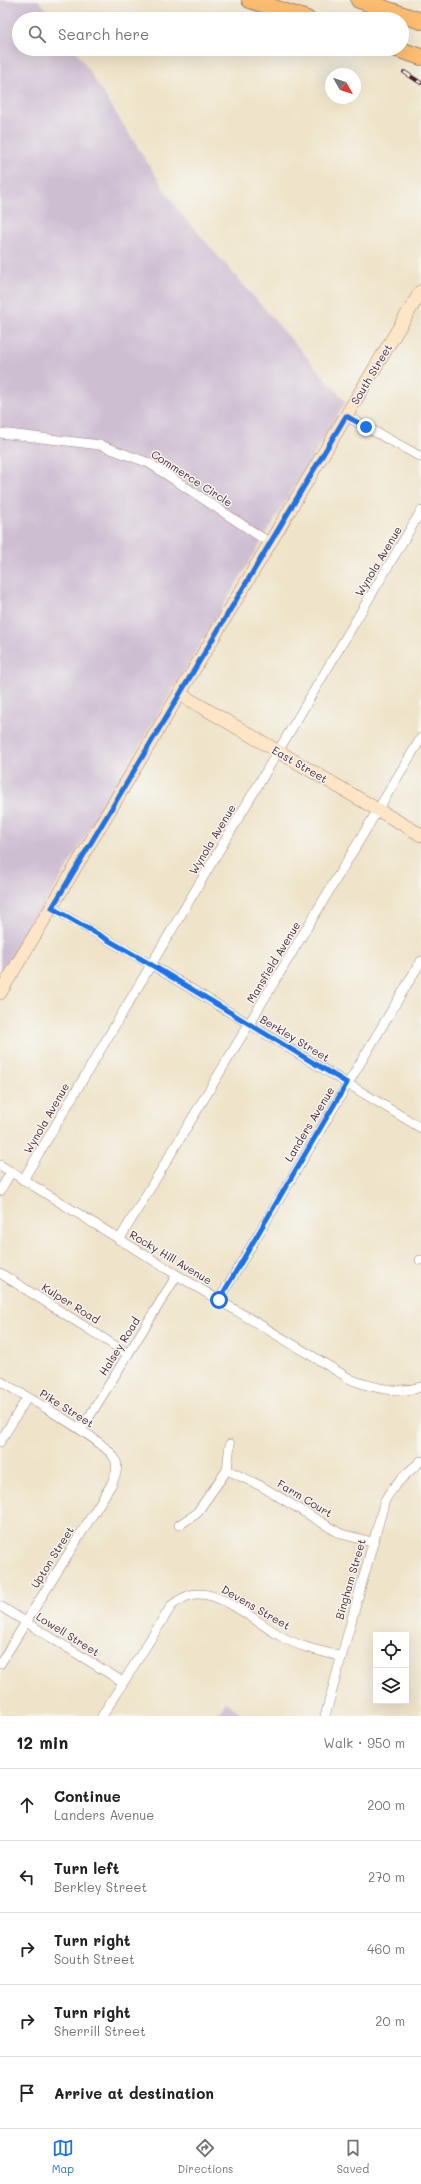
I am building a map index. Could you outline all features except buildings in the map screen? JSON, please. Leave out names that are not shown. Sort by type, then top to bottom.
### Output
[{"type":"highway","points":[[250,0],[286,12]]},
{"type":"highway","points":[[359,0],[394,12]]},
{"type":"highway","points":[[409,17],[421,21]]},
{"type":"highway","points":[[409,53],[421,57]]},
{"type":"main road","name":"South Street","points":[[0,993],[421,291]]},
{"type":"main road","name":"East Street","points":[[180,694],[421,835]]},
{"type":"street","points":[[346,416],[421,457]]},
{"type":"street","name":"Commerce Circle","points":[[0,433],[100,445],[149,463],[270,543]]},
{"type":"street","name":"Wynola Avenue","points":[[23,1180],[150,964],[279,752],[421,511]]},
{"type":"street","name":"Mansfield Avenue","points":[[119,1240],[421,738]]},
{"type":"street","name":"Berkley Street","points":[[52,908],[150,964],[421,1128]]},
{"type":"street","name":"Landers Avenue","points":[[219,1300],[347,1083],[421,962]]},
{"type":"street","name":"Rocky Hill Avenue","points":[[0,1165],[119,1240],[352,1380],[371,1387],[396,1390],[421,1387]]},
{"type":"street","points":[[0,1190],[11,1172]]},
{"type":"street","name":"Kulper Road","points":[[0,1273],[128,1354]]},
{"type":"street","name":"Halsey Road","points":[[81,1430],[177,1275]]},
{"type":"street","name":"Pike Street","points":[[0,1381],[81,1430],[108,1450],[116,1461]]},
{"type":"street","points":[[0,1442],[27,1398]]},
{"type":"street","points":[[179,1525],[196,1514],[227,1470],[230,1444]]},
{"type":"street","name":"Upton Street","points":[[0,1664],[111,1485],[117,1472],[116,1461]]},
{"type":"street","name":"Bingham Street","points":[[325,1716],[340,1656],[385,1500],[392,1488],[421,1461]]},
{"type":"street","name":"Farm Court","points":[[227,1470],[261,1486],[341,1534],[372,1542]]},
{"type":"street","name":"Devens Street","points":[[102,1716],[172,1605],[184,1597],[196,1593],[209,1595],[223,1600],[298,1645],[340,1656]]},
{"type":"street","name":"Lowell Street","points":[[0,1606],[123,1682]]},
{"type":"shaded area","points":[[0,0],[38,0],[49,12],[12,12],[12,56],[79,56],[177,209],[346,402],[0,980]]},
{"type":"shaded area","points":[[226,1702],[245,1716],[215,1716]]},
{"type":"railway","points":[[404,72],[421,83]]},
{"type":"route","points":[[219,1300],[347,1083],[150,964],[52,908],[346,416],[366,427]]}]
